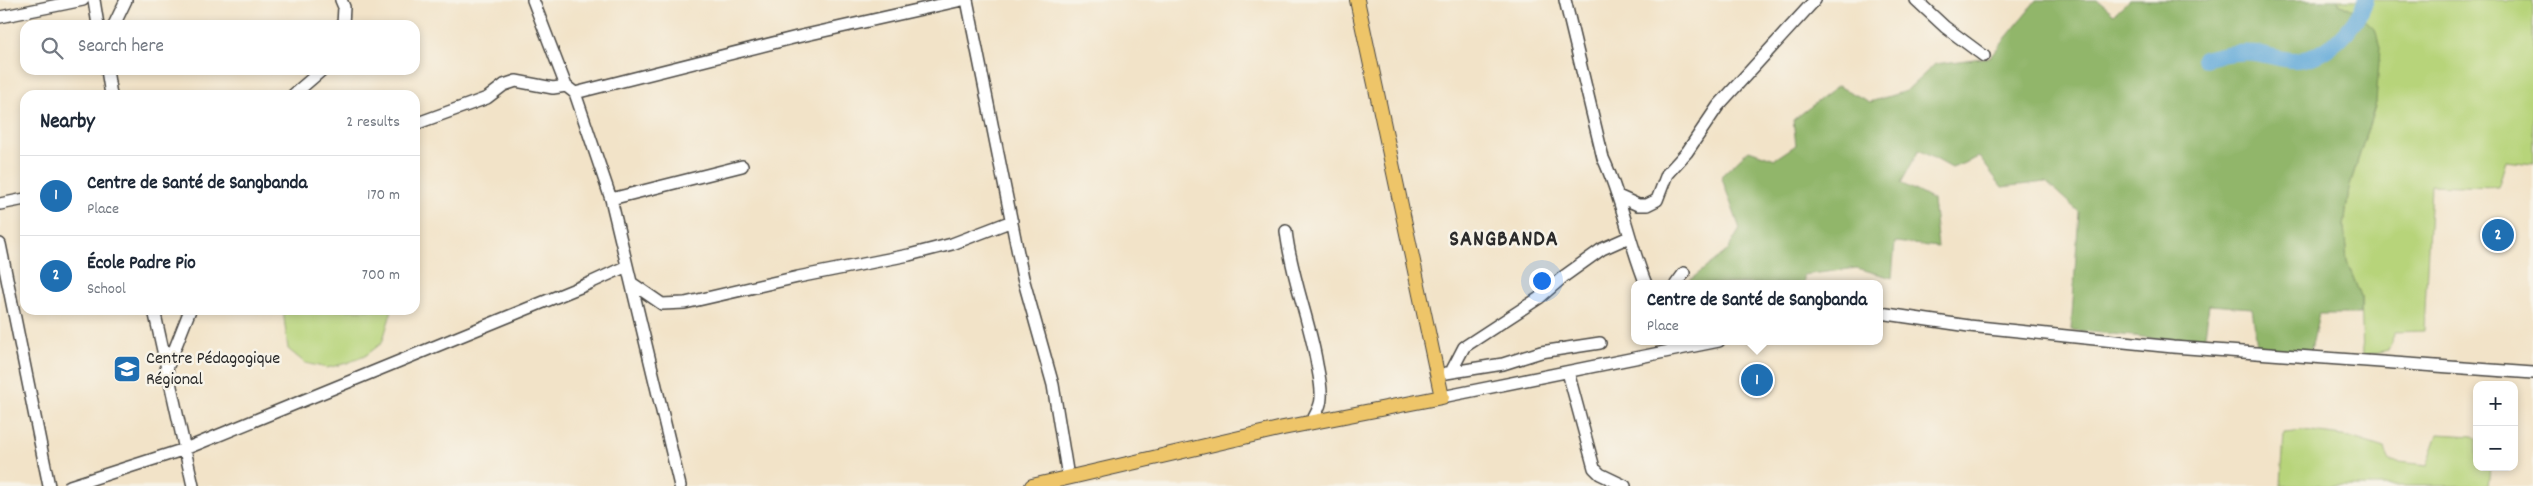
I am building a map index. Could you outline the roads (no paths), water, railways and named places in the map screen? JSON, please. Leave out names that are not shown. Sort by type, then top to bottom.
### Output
[{"type":"main road","points":[[1032,486],[1310,422],[1442,397],[1444,373],[1357,0]]},
{"type":"street","points":[[0,17],[83,0]]},
{"type":"street","points":[[94,0],[97,20]]},
{"type":"street","points":[[116,20],[126,0]]},
{"type":"street","points":[[342,0],[344,7],[343,20]]},
{"type":"street","points":[[533,0],[570,89],[611,198],[680,486]]},
{"type":"street","points":[[420,122],[487,98],[504,85],[516,81],[553,88],[570,89],[962,0]]},
{"type":"street","points":[[967,0],[1023,278],[1053,385],[1068,477]]},
{"type":"street","points":[[1565,0],[1603,158],[1618,196],[1629,237],[1645,280]]},
{"type":"street","points":[[1618,196],[1638,204],[1648,205],[1657,200],[1667,174],[1687,152],[1718,106],[1814,0]]},
{"type":"street","points":[[1916,0],[1945,27],[1984,56]]},
{"type":"street","points":[[108,75],[110,90]]},
{"type":"street","points":[[299,90],[316,75]]},
{"type":"street","points":[[611,198],[742,166]]},
{"type":"street","points":[[0,204],[20,200]]},
{"type":"street","points":[[633,284],[662,304],[685,303],[798,277],[909,255],[952,244],[1012,221]]},
{"type":"street","points":[[1286,231],[1289,257],[1310,331],[1320,384],[1321,399],[1318,410],[1310,422]]},
{"type":"street","points":[[1444,373],[1464,347],[1539,298],[1563,277],[1602,248],[1629,237]]},
{"type":"street","points":[[0,244],[49,486]]},
{"type":"street","points":[[70,486],[186,449],[627,266]]},
{"type":"street","points":[[1679,280],[1684,273]]},
{"type":"street","points":[[1883,313],[1969,326],[2174,346],[2533,373]]},
{"type":"street","points":[[155,315],[193,486]]},
{"type":"street","points":[[166,371],[188,315]]},
{"type":"street","points":[[1444,373],[1503,364],[1541,352],[1600,343]]},
{"type":"street","points":[[1442,397],[1700,345]]},
{"type":"street","points":[[1568,372],[1591,460],[1600,480],[1625,486]]},
{"type":"waterway","points":[[2204,59],[2223,54],[2243,52],[2294,60],[2306,59],[2317,55],[2347,31],[2355,21],[2366,0]]},
{"type":"place","name":"École Padre Pio","points":[[2498,235]]},
{"type":"place","name":"Centre Pédagogique Régional","points":[[127,369]]},
{"type":"place","name":"Centre de Santé de Sangbanda","points":[[1757,380]]},
{"type":"district","name":"SANGBANDA","points":[[1504,240]]}]
